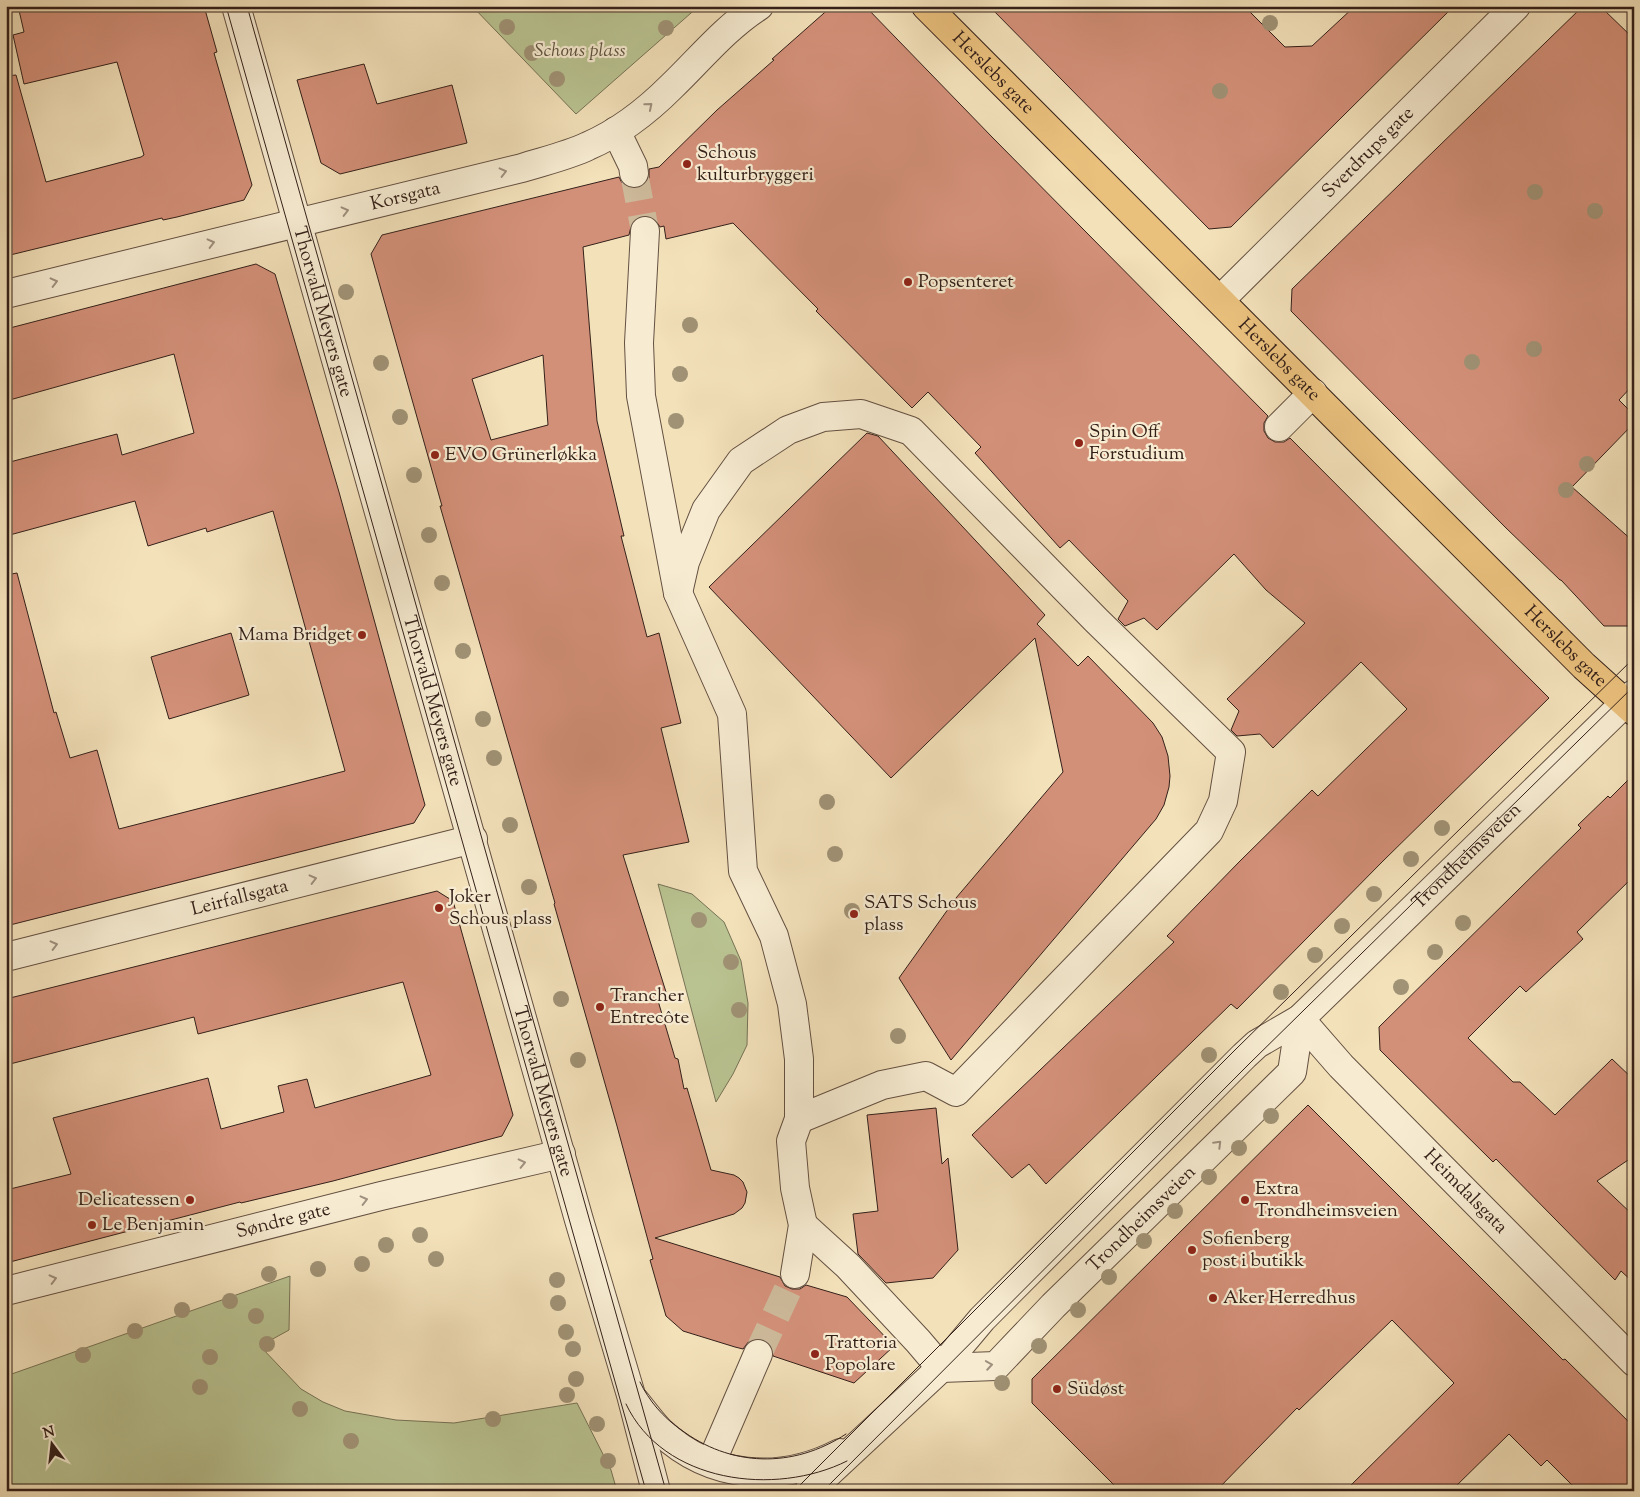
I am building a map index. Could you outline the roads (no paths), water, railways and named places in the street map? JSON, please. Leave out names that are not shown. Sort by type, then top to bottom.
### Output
[{"type":"main road","name":"Herslebs gate","points":[[926,6],[1584,666],[1631,703]]},
{"type":"street","name":"Thorvald Meyers gate","points":[[236,6],[561,1154],[631,1394],[656,1491]]},
{"type":"street","name":"Korsgata","points":[[6,294],[522,168],[588,146],[645,110],[745,16],[760,6]]},
{"type":"street","name":"Sverdrups gate","points":[[1220,300],[1516,6]]},
{"type":"street","points":[[616,130],[633,166],[634,173]]},
{"type":"street","points":[[646,231],[639,343],[641,396],[678,593],[732,714],[743,870],[774,936],[792,1004],[799,1059],[799,1118],[791,1141],[794,1188],[803,1225],[795,1274]]},
{"type":"street","points":[[1279,427],[1314,394]]},
{"type":"street","points":[[678,593],[685,562],[706,510],[741,461],[788,430],[823,417],[861,414],[911,431],[1096,620],[1232,752],[1223,801],[1209,831],[956,1092],[926,1076],[882,1084],[799,1118]]},
{"type":"street","name":"Trondheimsveien","points":[[809,1491],[856,1445],[941,1368],[982,1319],[1244,1056],[1257,1044],[1300,1019],[1631,703]]},
{"type":"street","name":"Leirfallsgata","points":[[6,956],[473,840]]},
{"type":"street","name":"Trondheimsveien","points":[[941,1368],[996,1366],[1053,1306],[1292,1072],[1300,1019]]},
{"type":"street","name":"Heimdalsgata","points":[[1300,1019],[1341,1066],[1634,1362]]},
{"type":"street","name":"Søndre gate","points":[[6,1291],[371,1198],[561,1154]]},
{"type":"street","points":[[803,1225],[848,1266],[941,1368]]},
{"type":"street","points":[[711,1463],[758,1354]]},
{"type":"street","name":"Thorvald Meyers gate","points":[[631,1394],[653,1424],[667,1437],[677,1445],[721,1468],[751,1473],[781,1472],[810,1467],[856,1445]]},
{"type":"tunnel","points":[[634,173],[645,231]]},
{"type":"tunnel","points":[[758,1354],[795,1274]]},
{"type":"tram line","points":[[226,6],[646,1491]]},
{"type":"tram line","points":[[247,6],[666,1491]]},
{"type":"tram line","points":[[794,1491],[1236,1049],[1634,658]]},
{"type":"tram line","points":[[823,1491],[1250,1063],[1634,686]]},
{"type":"tram line","points":[[640,1382],[657,1408],[680,1429],[699,1442],[741,1457],[783,1458],[805,1453],[826,1445],[846,1434]]},
{"type":"tram line","points":[[626,1404],[643,1431],[666,1451],[693,1466],[723,1476],[755,1480],[787,1478],[818,1472],[847,1461]]},
{"type":"place","name":"Schous kulturbryggeri","points":[[687,164]]},
{"type":"place","name":"Popsenteret","points":[[908,282]]},
{"type":"place","name":"Spin Off Forstudium","points":[[1079,443]]},
{"type":"place","name":"EVO Grünerløkka","points":[[435,455]]},
{"type":"place","name":"Mama Bridget","points":[[362,635]]},
{"type":"place","name":"Joker Schous plass","points":[[439,908]]},
{"type":"place","name":"SATS Schous plass","points":[[854,914]]},
{"type":"place","name":"Trancher Entrecôte","points":[[600,1007]]},
{"type":"place","name":"Delicatessen","points":[[190,1200]]},
{"type":"place","name":"Extra Trondheimsveien","points":[[1245,1200]]},
{"type":"place","name":"Le Benjamin","points":[[92,1225]]},
{"type":"place","name":"Sofienberg post i butikk","points":[[1192,1250]]},
{"type":"place","name":"Aker Herredhus","points":[[1213,1298]]},
{"type":"place","name":"Trattoria Popolare","points":[[815,1354]]},
{"type":"place","name":"Südøst","points":[[1057,1389]]},
{"type":"park label","name":"Schous plass","points":[[580,51]]}]
